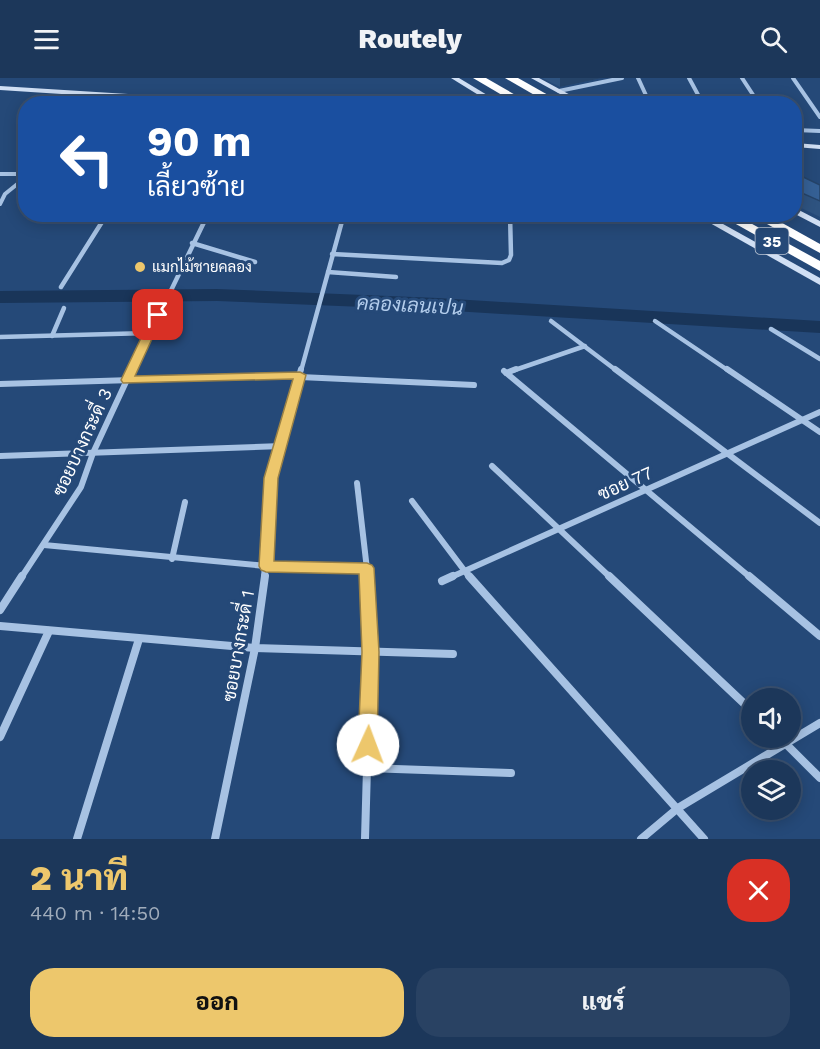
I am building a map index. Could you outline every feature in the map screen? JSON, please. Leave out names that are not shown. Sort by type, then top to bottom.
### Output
[{"type":"highway","points":[[474,78],[507,96]]},
{"type":"highway","points":[[478,78],[511,96]]},
{"type":"highway","points":[[496,78],[530,96]]},
{"type":"highway","points":[[510,78],[544,96]]},
{"type":"highway","name":"35","points":[[738,222],[820,267]]},
{"type":"highway","points":[[748,222],[820,261]]},
{"type":"highway","points":[[770,222],[820,249]]},
{"type":"highway","name":"35","points":[[787,222],[820,239]]},
{"type":"main road","points":[[454,78],[485,96]]},
{"type":"main road","points":[[534,78],[569,96]]},
{"type":"main road","points":[[0,89],[105,96]]},
{"type":"main road","points":[[802,146],[820,147]]},
{"type":"main road","name":"35","points":[[802,215],[820,224]]},
{"type":"main road","name":"35","points":[[712,222],[820,282]]},
{"type":"street","points":[[559,91],[622,78]]},
{"type":"street","points":[[638,78],[647,96]]},
{"type":"street","points":[[689,78],[699,96]]},
{"type":"street","points":[[742,78],[754,96]]},
{"type":"street","points":[[793,78],[820,117]]},
{"type":"street","points":[[802,130],[820,131]]},
{"type":"street","points":[[0,174],[18,175]]},
{"type":"street","points":[[0,204],[5,194],[18,182]]},
{"type":"street","points":[[61,287],[102,222]]},
{"type":"street","name":"ซอยบางกระดี่ 3","points":[[0,610],[81,487],[93,453],[204,222]]},
{"type":"street","name":"ซอยบางกระดี่ 1","points":[[215,839],[255,648],[266,566],[271,478],[282,446],[342,222]]},
{"type":"street","points":[[332,254],[502,263],[509,260],[511,255],[510,222]]},
{"type":"street","points":[[192,243],[255,262]]},
{"type":"street","points":[[328,272],[396,277]]},
{"type":"street","points":[[52,336],[64,308]]},
{"type":"street","points":[[551,321],[820,523]]},
{"type":"street","points":[[655,321],[820,432]]},
{"type":"street","points":[[771,329],[820,359]]},
{"type":"street","points":[[0,337],[149,333]]},
{"type":"street","points":[[585,346],[505,372],[820,636]]},
{"type":"street","points":[[0,384],[300,376],[474,385]]},
{"type":"street","name":"ซอย 77","points":[[442,581],[820,412]]},
{"type":"street","points":[[0,456],[282,446]]},
{"type":"street","points":[[492,466],[741,701]]},
{"type":"street","points":[[357,483],[365,524],[370,652],[365,839]]},
{"type":"street","points":[[412,501],[465,572],[704,839]]},
{"type":"street","points":[[172,559],[185,502]]},
{"type":"street","points":[[44,545],[172,559],[266,566],[367,568]]},
{"type":"street","points":[[0,626],[255,648],[453,654]]},
{"type":"street","points":[[0,737],[49,631]]},
{"type":"street","points":[[76,839],[139,639]]},
{"type":"street","points":[[801,732],[820,723]]},
{"type":"street","points":[[641,839],[678,808],[772,748]]},
{"type":"street","points":[[790,748],[820,778]]},
{"type":"street","points":[[367,768],[511,772]]},
{"type":"building","points":[[802,176],[820,185],[820,201],[802,193]]},
{"type":"waterway","name":"คลองเลนเปน","points":[[0,297],[217,295],[437,304],[820,327]]},
{"type":"place","name":"แมกไม้ชายคลอง","points":[[140,267]]},
{"type":"route","points":[[158,315],[127,380],[300,375],[282,446],[271,478],[266,566],[367,568],[370,652],[368,745]]}]
